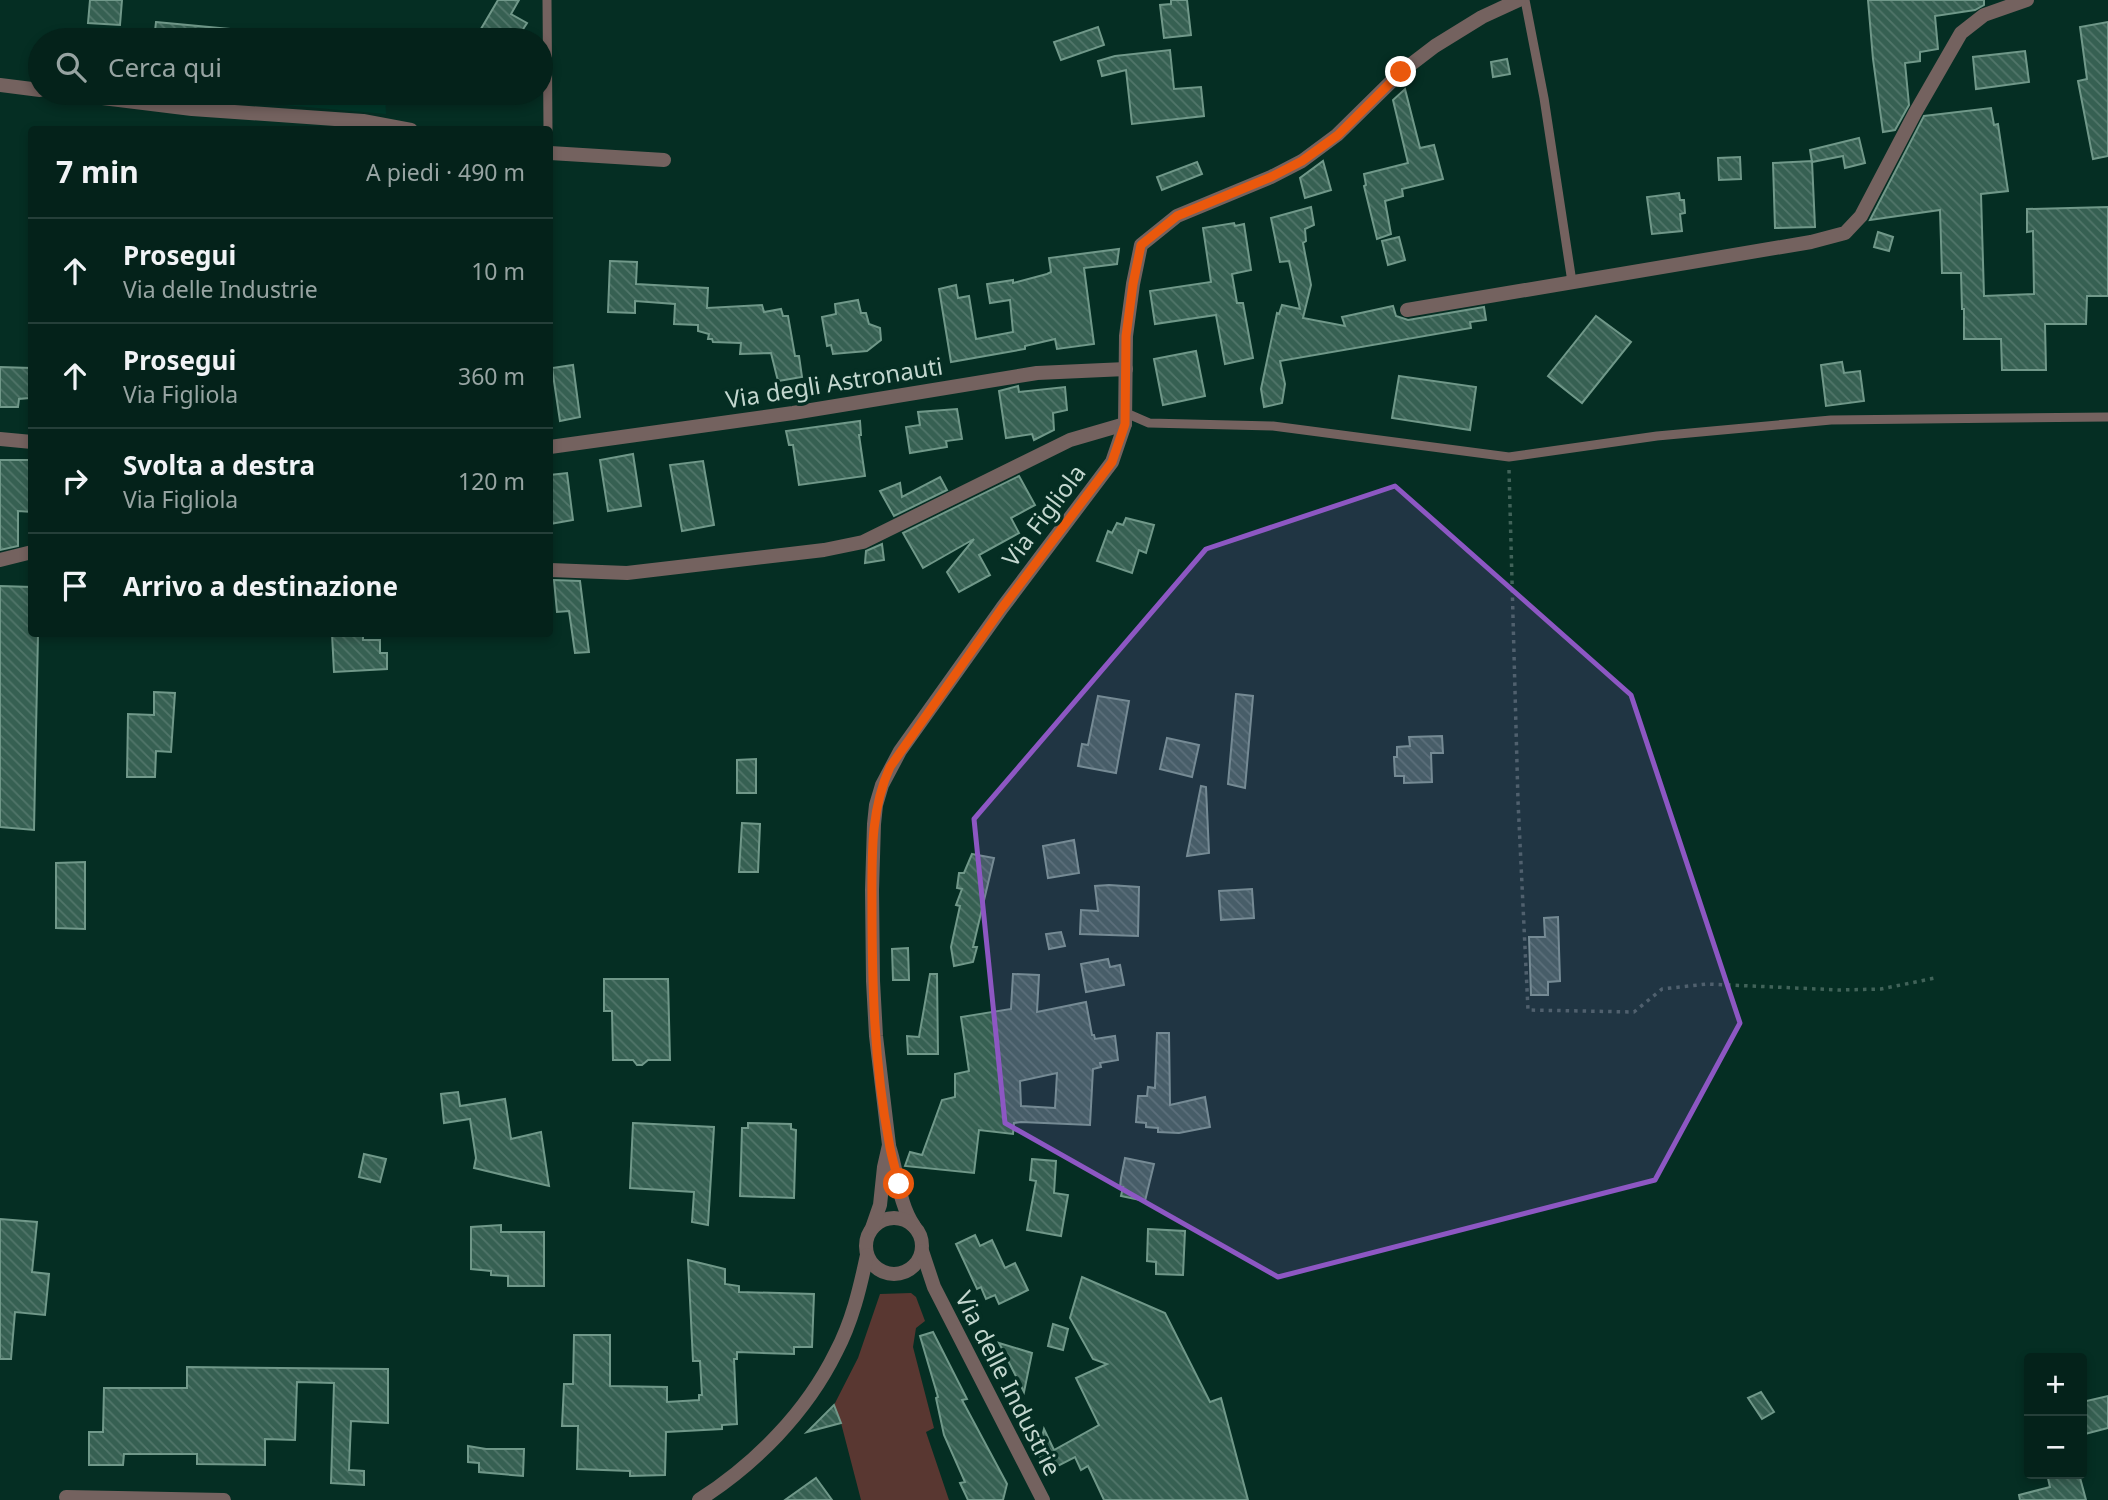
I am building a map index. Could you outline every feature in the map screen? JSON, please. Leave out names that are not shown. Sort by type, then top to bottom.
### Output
[{"type":"street","name":"Via Figliola","points":[[872,1228],[880,1205],[889,1145],[876,1036],[872,935],[874,824],[882,785],[900,751],[1112,462],[1126,418],[1126,336],[1141,245],[1177,216],[1271,177],[1302,161],[1338,135],[1401,72],[1435,46],[1482,17],[1519,0]]},
{"type":"street","points":[[1407,310],[1811,242],[1844,233],[1861,216],[1961,33],[1984,15],[2028,0]]},
{"type":"street","points":[[0,85],[28,88]]},
{"type":"street","points":[[160,105],[363,121],[390,126]]},
{"type":"street","points":[[553,153],[664,160]]},
{"type":"street","name":"Via degli Astronauti","points":[[553,447],[793,413],[1037,373],[1126,369]]},
{"type":"street","points":[[553,570],[627,573],[824,550],[863,542],[1070,440],[1126,418]]},
{"type":"street","points":[[0,439],[28,442]]},
{"type":"street","points":[[0,560],[28,553]]},
{"type":"street","name":"Via delle Industrie","points":[[889,1145],[896,1167],[901,1203],[919,1234],[934,1287],[1043,1500]]},
{"type":"street","points":[[699,1500],[732,1478],[774,1438],[816,1388],[837,1351],[859,1294],[867,1255],[867,1236],[872,1228],[889,1218],[898,1218],[914,1226]]},
{"type":"street","points":[[867,1255],[872,1264],[888,1273],[897,1274],[914,1266],[922,1251]]},
{"type":"street","name":"Via delle Industrie","points":[[906,1272],[934,1287]]},
{"type":"street","points":[[859,1294],[888,1273]]},
{"type":"street","points":[[66,1497],[225,1500]]},
{"type":"lane","points":[[547,0],[547,28]]},
{"type":"lane","points":[[1525,0],[1544,98],[1572,282]]},
{"type":"lane","points":[[548,105],[548,126]]},
{"type":"lane","points":[[1126,418],[1149,423],[1273,426],[1509,457],[1657,436],[1831,420],[2108,417]]},
{"type":"path","points":[[1509,457],[1518,801],[1528,1010],[1634,1012],[1662,989],[1707,984],[1840,990],[1881,989],[1935,978]]},
{"type":"highlighted area","points":[[1395,486],[1631,695],[1740,1023],[1655,1180],[1278,1277],[1005,1123],[974,819],[1206,549]]},
{"type":"shaded area","points":[[282,105],[386,105],[386,114]]},
{"type":"shaded area","points":[[911,1293],[916,1297],[925,1321],[916,1328],[913,1347],[934,1428],[926,1432],[949,1500],[861,1500],[834,1405],[858,1358],[880,1294]]},
{"type":"building","points":[[90,0],[122,0],[120,25],[88,23]]},
{"type":"building","points":[[498,0],[519,0],[511,14],[527,23],[524,28],[482,28]]},
{"type":"building","points":[[1171,0],[1187,0],[1191,35],[1164,38],[1160,5],[1171,4]]},
{"type":"building","points":[[1868,0],[1984,0],[1984,5],[1975,10],[1935,16],[1938,49],[1920,52],[1920,61],[1905,63],[1909,105],[1895,130],[1883,132],[1873,59]]},
{"type":"building","points":[[156,22],[219,28],[155,28]]},
{"type":"building","points":[[2108,22],[2108,156],[2093,159],[2078,81],[2087,79],[2080,27]]},
{"type":"building","points":[[1098,27],[1104,45],[1061,60],[1054,42]]},
{"type":"building","points":[[1170,50],[1174,89],[1201,87],[1204,116],[1132,124],[1126,70],[1102,76],[1098,61],[1115,56]]},
{"type":"building","points":[[2025,51],[2029,82],[1976,89],[1973,57]]},
{"type":"building","points":[[1507,59],[1510,74],[1493,77],[1491,62]]},
{"type":"building","points":[[1405,89],[1420,148],[1434,145],[1443,179],[1402,189],[1403,196],[1385,201],[1391,234],[1377,239],[1364,186],[1364,174],[1408,163],[1393,100]]},
{"type":"building","points":[[1991,108],[1994,125],[1998,124],[2008,191],[1981,194],[1984,296],[2034,294],[2033,231],[2027,232],[2027,209],[2108,207],[2108,296],[2087,296],[2086,324],[2045,324],[2046,370],[2002,370],[2001,339],[1964,339],[1961,273],[1942,273],[1940,210],[1870,220],[1924,116]]},
{"type":"building","points":[[1859,138],[1865,163],[1845,168],[1843,156],[1812,162],[1810,150]]},
{"type":"building","points":[[1740,157],[1741,179],[1719,180],[1718,158]]},
{"type":"building","points":[[1323,161],[1331,190],[1305,198],[1300,178]]},
{"type":"building","points":[[1812,161],[1815,227],[1775,228],[1773,163]]},
{"type":"building","points":[[1197,162],[1202,174],[1162,190],[1157,177]]},
{"type":"building","points":[[1679,193],[1680,200],[1684,200],[1685,213],[1680,214],[1682,231],[1652,234],[1647,197]]},
{"type":"building","points":[[1311,207],[1314,225],[1305,229],[1306,241],[1303,243],[1311,285],[1303,318],[1345,326],[1342,317],[1393,306],[1396,316],[1408,320],[1484,307],[1486,320],[1470,322],[1471,328],[1280,361],[1285,384],[1282,403],[1264,407],[1261,389],[1277,313],[1279,314],[1282,305],[1300,309],[1289,261],[1280,262],[1271,218]]},
{"type":"building","points":[[1234,223],[1235,226],[1244,224],[1251,270],[1232,274],[1237,303],[1243,303],[1253,358],[1225,364],[1216,315],[1155,324],[1150,291],[1211,282],[1203,228]]},
{"type":"building","points":[[1878,232],[1893,237],[1889,251],[1874,247]]},
{"type":"building","points":[[1399,237],[1405,260],[1388,265],[1382,241]]},
{"type":"building","points":[[1119,249],[1117,264],[1084,268],[1094,344],[1057,349],[1055,339],[1025,346],[1025,349],[951,362],[939,289],[956,285],[958,298],[969,296],[976,339],[1013,332],[1010,300],[990,303],[987,284],[1013,280],[1013,283],[1047,274],[1051,272],[1049,258]]},
{"type":"building","points":[[610,261],[637,262],[636,284],[708,288],[707,308],[762,305],[764,312],[781,309],[783,316],[788,316],[795,356],[799,356],[802,377],[778,381],[771,353],[740,354],[741,343],[713,342],[708,339],[709,334],[698,331],[698,325],[674,324],[675,304],[635,301],[635,313],[608,312]]},
{"type":"building","points":[[858,300],[861,313],[866,313],[869,324],[880,328],[881,340],[867,351],[833,354],[831,345],[827,346],[822,317],[836,314],[835,304]]},
{"type":"building","points":[[1596,316],[1631,342],[1582,403],[1548,376]]},
{"type":"building","points":[[1196,351],[1205,396],[1163,405],[1154,359]]},
{"type":"building","points":[[1842,362],[1844,373],[1860,371],[1864,401],[1826,406],[1821,365]]},
{"type":"building","points":[[573,365],[580,417],[560,421],[553,368]]},
{"type":"building","points":[[0,367],[28,368],[28,398],[19,399],[18,407],[0,407]]},
{"type":"building","points":[[1399,376],[1476,387],[1470,430],[1392,418]]},
{"type":"building","points":[[1018,386],[1019,392],[1065,387],[1067,410],[1053,413],[1054,430],[1034,440],[1032,434],[1006,438],[999,391]]},
{"type":"building","points":[[957,409],[962,439],[946,441],[947,447],[910,453],[906,427],[920,425],[918,412]]},
{"type":"building","points":[[860,421],[859,435],[865,476],[799,485],[793,445],[789,445],[786,431]]},
{"type":"building","points":[[633,454],[641,506],[608,511],[600,460]]},
{"type":"building","points":[[0,460],[28,460],[28,512],[18,511],[18,546],[0,550]]},
{"type":"building","points":[[703,461],[714,525],[682,531],[670,465]]},
{"type":"building","points":[[567,473],[573,520],[553,523],[553,475]]},
{"type":"building","points":[[1019,476],[1035,505],[1011,518],[1019,533],[979,555],[990,575],[959,592],[947,572],[974,539],[923,568],[903,533]]},
{"type":"building","points":[[940,477],[947,490],[894,516],[880,491],[900,483],[902,497]]},
{"type":"building","points":[[1126,518],[1154,525],[1146,553],[1139,550],[1132,573],[1097,561],[1108,531],[1112,533],[1117,523],[1123,525]]},
{"type":"building","points":[[882,544],[884,560],[865,563],[866,551]]},
{"type":"building","points":[[554,580],[580,581],[589,652],[575,653],[569,611],[557,612]]},
{"type":"building","points":[[0,586],[28,587],[28,637],[38,637],[34,830],[0,827]]},
{"type":"building","points":[[332,637],[380,640],[380,653],[387,653],[387,669],[334,672]]},
{"type":"building","points":[[154,692],[175,693],[171,752],[156,751],[155,777],[127,777],[128,714],[154,715]]},
{"type":"building","points":[[1236,694],[1253,696],[1245,788],[1228,784]]},
{"type":"building","points":[[1098,696],[1129,701],[1116,773],[1078,766],[1082,744],[1088,745]]},
{"type":"building","points":[[1442,736],[1443,753],[1431,753],[1432,782],[1404,783],[1404,776],[1395,776],[1394,757],[1397,757],[1397,747],[1410,746],[1409,737]]},
{"type":"building","points":[[1167,738],[1199,745],[1192,777],[1160,769]]},
{"type":"building","points":[[756,759],[756,793],[737,793],[737,760]]},
{"type":"building","points":[[1201,786],[1206,787],[1209,853],[1187,856]]},
{"type":"building","points":[[742,823],[760,824],[758,872],[739,872]]},
{"type":"building","points":[[1074,840],[1079,873],[1048,878],[1043,846]]},
{"type":"building","points":[[972,854],[994,858],[973,947],[977,947],[973,962],[954,966],[951,947],[960,906],[956,905],[962,889],[957,888],[959,873],[964,873]]},
{"type":"building","points":[[85,862],[85,929],[56,928],[56,863]]},
{"type":"building","points":[[1095,886],[1139,887],[1138,936],[1080,934],[1081,910],[1098,911]]},
{"type":"building","points":[[1252,889],[1254,918],[1221,920],[1219,891]]},
{"type":"building","points":[[1558,917],[1560,981],[1548,982],[1548,995],[1531,995],[1529,937],[1545,937],[1544,918]]},
{"type":"building","points":[[1061,932],[1065,946],[1049,949],[1046,934]]},
{"type":"building","points":[[908,948],[909,980],[893,980],[892,949]]},
{"type":"building","points":[[1108,959],[1110,967],[1120,965],[1124,985],[1086,992],[1081,964]]},
{"type":"building","points":[[930,974],[937,974],[938,1054],[908,1054],[907,1036],[919,1037]]},
{"type":"building","points":[[1013,974],[1039,975],[1037,1012],[1086,1002],[1095,1039],[1115,1036],[1118,1060],[1100,1063],[1101,1067],[1093,1069],[1090,1125],[1021,1122],[1014,1123],[1013,1134],[979,1130],[974,1173],[905,1166],[910,1152],[922,1155],[942,1100],[955,1097],[955,1074],[969,1071],[961,1017],[1011,1009]],"holes":[[[1057,1073],[1055,1108],[1021,1106],[1020,1081]]]},
{"type":"building","points":[[604,979],[668,979],[670,1060],[648,1060],[637,1065],[633,1060],[613,1060],[612,1011],[604,1011]]},
{"type":"building","points":[[1157,1033],[1169,1033],[1170,1105],[1205,1097],[1210,1127],[1179,1133],[1158,1132],[1158,1128],[1146,1127],[1146,1123],[1136,1122],[1138,1096],[1147,1096],[1148,1087],[1155,1088]]},
{"type":"building","points":[[458,1092],[460,1106],[505,1099],[511,1139],[541,1132],[549,1186],[474,1168],[476,1158],[470,1119],[444,1123],[441,1094]]},
{"type":"building","points":[[633,1123],[714,1127],[708,1225],[692,1222],[694,1192],[630,1188]]},
{"type":"building","points":[[748,1123],[791,1124],[791,1129],[796,1130],[794,1198],[740,1196],[742,1128],[748,1128]]},
{"type":"building","points":[[364,1154],[386,1159],[380,1182],[359,1177]]},
{"type":"building","points":[[1125,1158],[1154,1164],[1145,1201],[1121,1196]]},
{"type":"building","points":[[1032,1159],[1056,1161],[1054,1193],[1068,1195],[1061,1236],[1027,1230],[1036,1181],[1030,1180]]},
{"type":"building","points":[[0,1219],[37,1222],[32,1272],[49,1274],[45,1315],[15,1312],[11,1359],[0,1359]]},
{"type":"building","points":[[501,1225],[501,1232],[544,1232],[544,1286],[508,1286],[508,1276],[491,1275],[491,1271],[471,1269],[471,1227]]},
{"type":"building","points":[[1148,1229],[1185,1231],[1183,1275],[1156,1274],[1156,1262],[1147,1261]]},
{"type":"building","points":[[975,1235],[980,1246],[992,1240],[1005,1268],[1015,1263],[1028,1290],[999,1304],[995,1295],[986,1299],[981,1287],[977,1289],[956,1244]]},
{"type":"building","points":[[688,1260],[725,1269],[725,1284],[739,1286],[739,1292],[814,1294],[812,1347],[794,1347],[794,1354],[737,1352],[737,1359],[734,1359],[737,1424],[722,1425],[722,1429],[666,1432],[665,1475],[630,1476],[630,1471],[577,1469],[578,1426],[562,1426],[564,1384],[573,1384],[574,1335],[610,1335],[610,1386],[667,1387],[667,1402],[699,1400],[699,1395],[702,1395],[700,1361],[693,1361]]},
{"type":"building","points":[[1082,1277],[1165,1313],[1210,1402],[1221,1398],[1248,1500],[1104,1500],[1088,1466],[1081,1470],[1075,1457],[1048,1471],[1038,1453],[1044,1429],[1054,1450],[1099,1425],[1076,1378],[1107,1364],[1093,1359],[1070,1318]]},
{"type":"building","points":[[1053,1324],[1068,1329],[1063,1350],[1048,1346]]},
{"type":"building","points":[[933,1332],[967,1399],[962,1400],[1007,1484],[1003,1500],[968,1500],[960,1483],[965,1482],[944,1435],[936,1398],[938,1397],[920,1336]]},
{"type":"building","points":[[999,1343],[1032,1353],[1024,1392]]},
{"type":"building","points":[[187,1367],[388,1369],[388,1423],[351,1421],[349,1470],[364,1471],[364,1485],[331,1483],[334,1383],[297,1382],[295,1440],[265,1439],[265,1465],[197,1464],[197,1454],[124,1454],[123,1465],[89,1465],[89,1432],[103,1432],[104,1388],[187,1388]]},
{"type":"building","points":[[1761,1392],[1774,1412],[1762,1419],[1748,1398]]},
{"type":"building","points":[[2108,1396],[2108,1428],[2087,1433],[2087,1401]]},
{"type":"building","points":[[834,1405],[841,1423],[807,1432]]},
{"type":"building","points":[[468,1446],[524,1449],[523,1476],[479,1472],[479,1463],[468,1462]]},
{"type":"building","points":[[816,1478],[832,1500],[785,1500]]},
{"type":"building","points":[[2048,1479],[2080,1479],[2086,1500],[2020,1500],[2019,1495],[2050,1487]]},
{"type":"route","points":[[899,1184],[889,1145],[876,1036],[872,935],[876,804],[890,767],[1002,608],[1112,462],[1125,424],[1126,336],[1141,245],[1177,216],[1271,177],[1302,161],[1338,135],[1401,72]]}]
